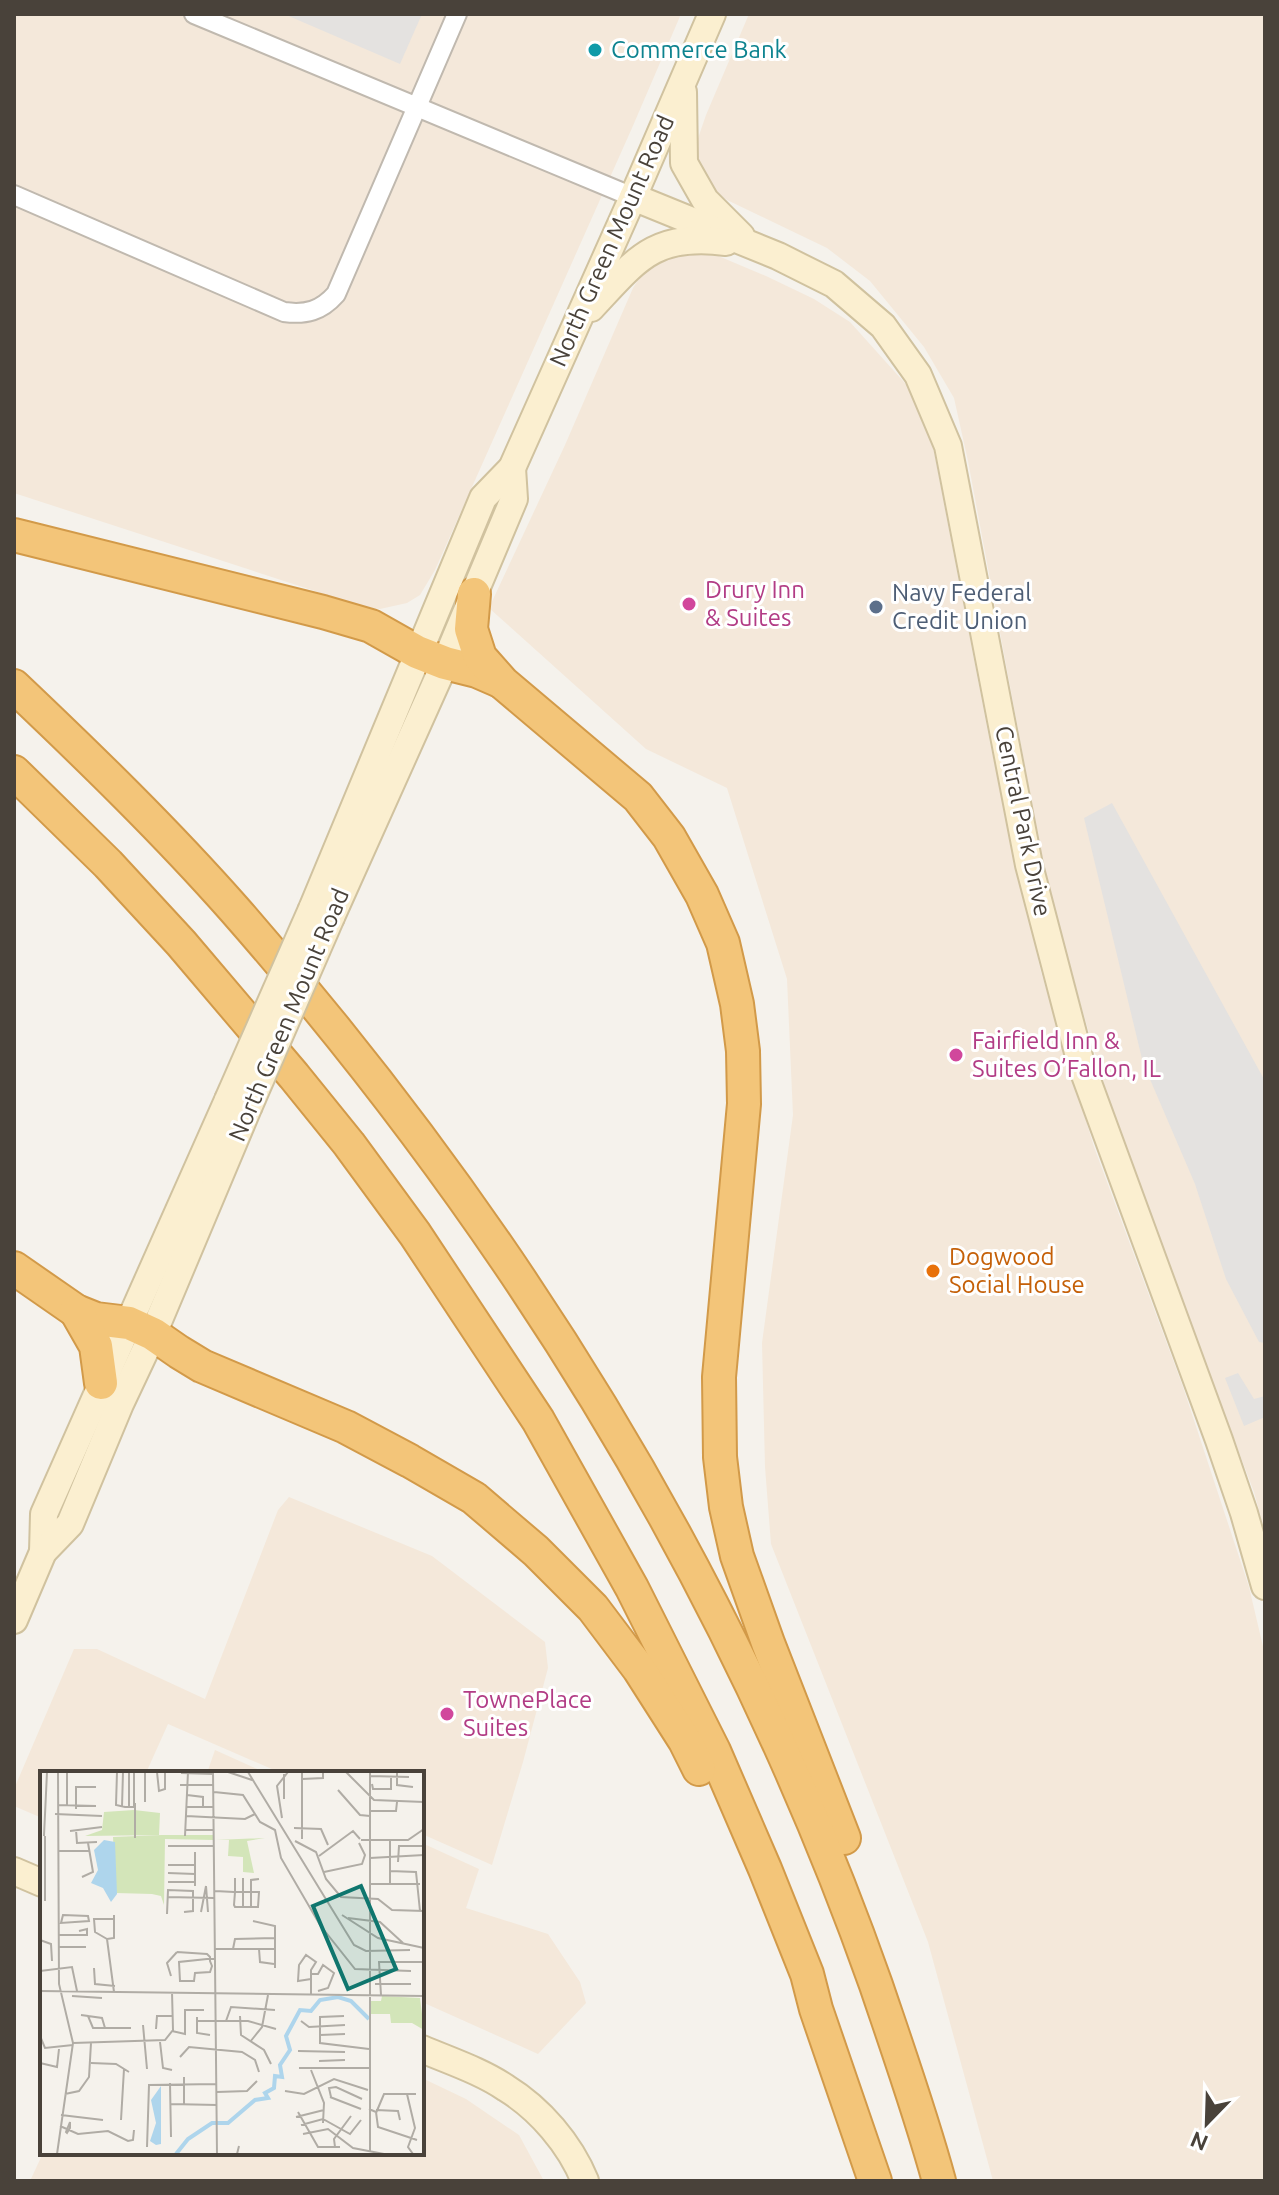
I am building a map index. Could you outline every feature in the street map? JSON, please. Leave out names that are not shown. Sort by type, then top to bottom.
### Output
[{"type":"highway","points":[[14,535],[371,626],[431,658],[477,671],[503,683]]},
{"type":"highway","points":[[474,594],[471,629],[480,657],[503,683],[638,797],[669,837],[702,895],[723,943],[737,1004],[744,1091],[719,1377],[720,1457],[726,1507],[742,1570],[844,1838],[909,2039],[918,2068],[922,2118]]},
{"type":"highway","points":[[14,686],[155,824],[232,907],[315,1004],[466,1199],[596,1396],[660,1506],[738,1655],[816,1826],[922,2118],[939,2181]]},
{"type":"highway","points":[[14,772],[108,864],[181,943],[349,1144],[415,1234],[538,1420],[632,1588],[714,1751],[807,1974],[875,2181]]},
{"type":"highway","points":[[14,1268],[76,1311],[96,1319],[141,1328],[202,1366],[346,1427],[474,1498],[536,1551],[593,1608],[639,1669],[685,1741],[722,1815],[790,1972],[816,2009]]},
{"type":"highway","points":[[76,1311],[96,1346],[101,1383]]},
{"type":"street","points":[[194,14],[633,197]]},
{"type":"street","points":[[14,195],[284,312],[308,312],[323,307],[336,294],[457,14]]},
{"type":"street","name":"North Green Mount Road","points":[[14,1620],[43,1552],[70,1524],[120,1404],[141,1328],[431,658],[483,498],[512,468],[712,14]]},
{"type":"street","points":[[682,83],[684,163],[705,200],[750,244]]},
{"type":"street","name":"Central Park Drive","points":[[633,197],[778,256],[834,284],[883,326],[918,375],[948,446],[1029,865],[1081,1064],[1219,1440],[1265,1586]]},
{"type":"street","points":[[576,324],[641,256],[657,247],[675,242],[713,240],[750,244]]},
{"type":"street","name":"North Green Mount Road","points":[[431,658],[474,594],[514,499],[512,468]]},
{"type":"street","name":"North Green Mount Road","points":[[43,1552],[44,1514],[101,1383],[141,1328]]},
{"type":"street","points":[[14,1871],[40,1882]]},
{"type":"street","points":[[424,2050],[507,2088],[561,2139],[585,2181]]},
{"type":"shaded area","points":[[14,14],[681,14],[435,570],[420,595],[407,603],[380,609],[361,606],[14,493]]},
{"type":"shaded area","points":[[284,14],[422,14],[400,64]]},
{"type":"shaded area","points":[[749,14],[1265,14],[1265,1532],[1254,1492],[1120,1138],[1062,941],[1040,847],[954,398],[924,347],[870,281],[827,248],[727,200],[711,188],[701,171],[695,147]]},
{"type":"shaded area","points":[[690,250],[716,255],[766,276],[814,299],[850,322],[912,391],[931,436],[991,748],[1041,972],[1094,1147],[1183,1387],[1249,1587],[1265,1655],[1265,2181],[993,2181],[928,1942],[771,1544],[765,1467],[762,1343],[793,1115],[787,979],[727,788],[646,749],[489,608],[565,445],[633,288],[647,266]]},
{"type":"shaded area","points":[[1112,803],[1265,1081],[1265,1343],[1259,1342],[1226,1279],[1195,1184],[1143,1063],[1084,818]]},
{"type":"shaded area","points":[[1238,1373],[1254,1399],[1265,1396],[1265,1417],[1244,1426],[1225,1378]]},
{"type":"shaded area","points":[[289,1497],[432,1556],[545,1642],[548,1668],[492,1865],[424,1835],[424,1771],[276,1771],[168,1724],[147,1771],[40,1771],[40,1817],[14,1806],[14,1789],[74,1649],[97,1649],[205,1699],[278,1510]]},
{"type":"shaded area","points":[[215,1750],[262,1771],[208,1771]]},
{"type":"shaded area","points":[[424,1844],[479,1869],[466,1908],[548,1934],[580,1982],[586,2003],[538,2054],[424,2003]]},
{"type":"shaded area","points":[[424,2079],[466,2099],[519,2135],[544,2181],[30,2181],[42,2155],[424,2155]]},
{"type":"place","name":"Commerce Bank","points":[[595,50]]},
{"type":"place","name":"Drury Inn & Suites","points":[[689,604]]},
{"type":"place","name":"Navy Federal Credit Union","points":[[876,607]]},
{"type":"place","name":"Fairfield Inn & Suites O’Fallon, IL","points":[[956,1055]]},
{"type":"place","name":"Dogwood Social House","points":[[933,1271]]},
{"type":"place","name":"TownePlace Suites","points":[[447,1714]]}]
